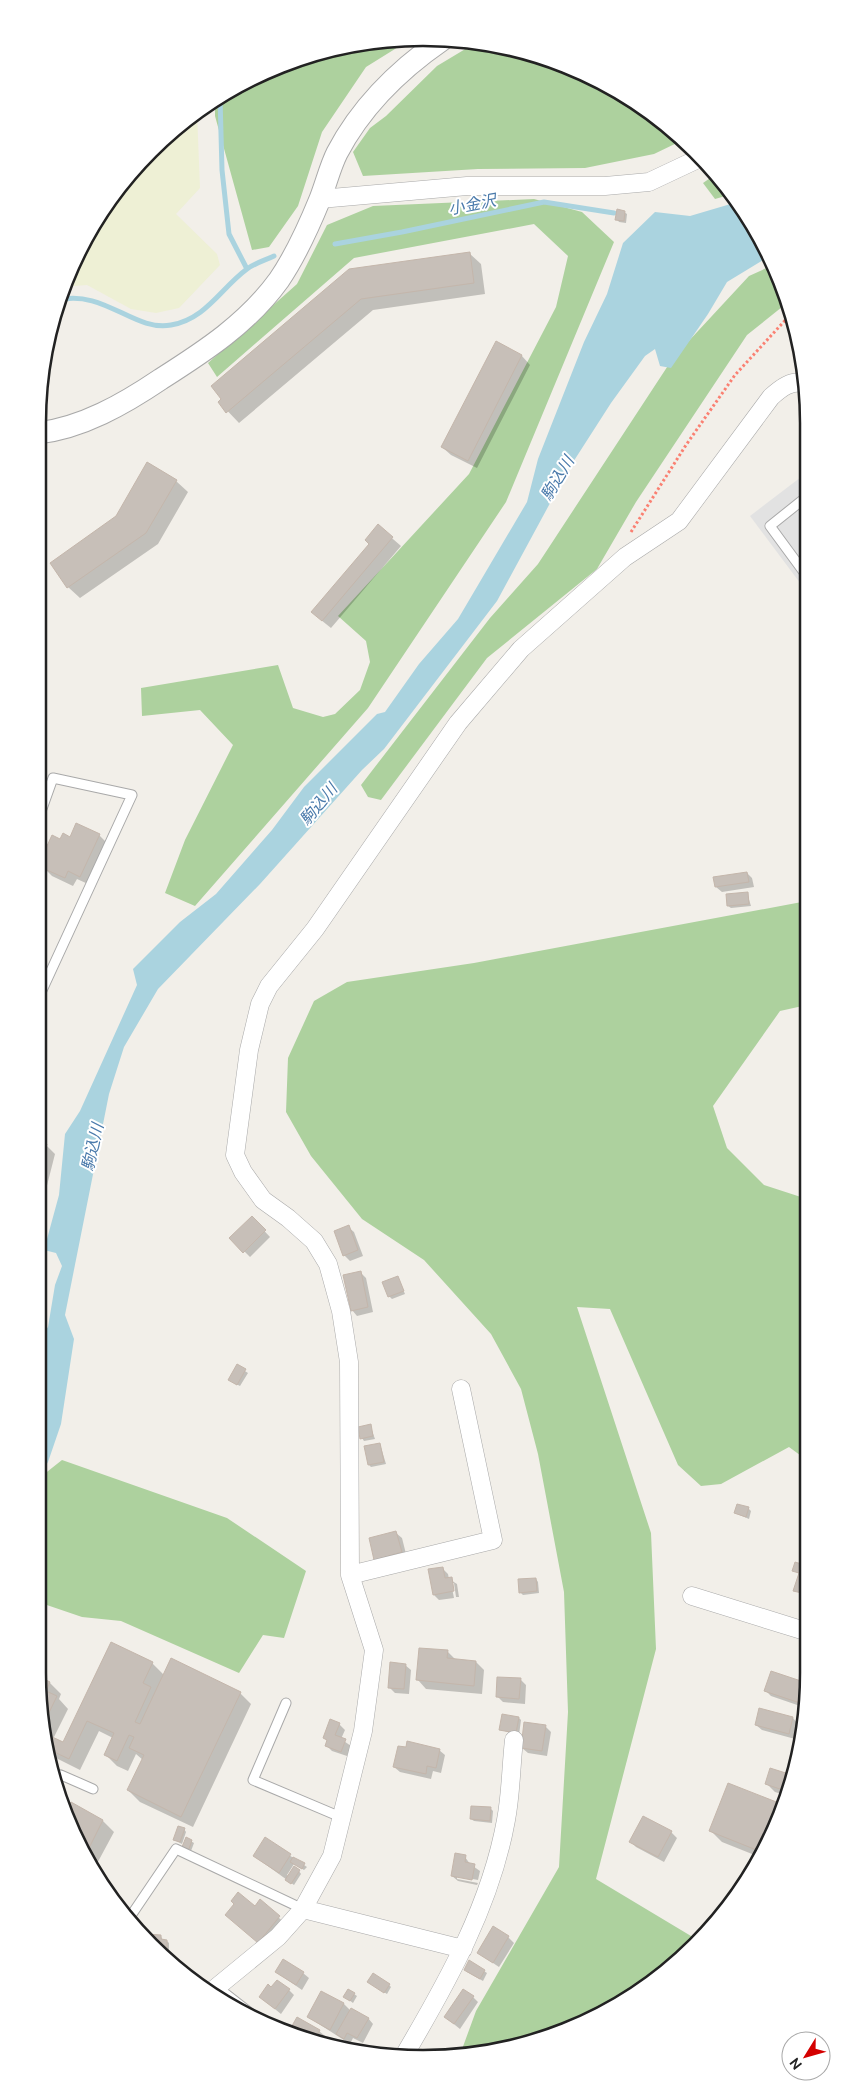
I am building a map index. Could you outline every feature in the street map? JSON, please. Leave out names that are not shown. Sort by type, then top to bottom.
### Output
[{"type":"street","points":[[46,432],[55,431],[96,417],[128,400],[199,355],[239,325],[279,280],[303,238],[337,154],[354,125],[395,76],[434,46]]},
{"type":"street","points":[[320,199],[467,186],[605,186],[649,182],[693,161]]},
{"type":"street","points":[[217,1988],[278,1936],[303,1909],[332,1856],[343,1818],[363,1731],[374,1650],[350,1575],[350,1362],[342,1311],[328,1264],[314,1241],[288,1218],[263,1200],[243,1172],[235,1155],[249,1050],[260,1004],[270,986],[315,929],[458,723],[521,648],[625,557],[679,521],[771,397],[782,387],[798,382]]},
{"type":"street","points":[[350,1575],[494,1540],[461,1389]]},
{"type":"street","points":[[692,1596],[800,1630]]},
{"type":"street","points":[[408,2049],[444,1989],[463,1949],[494,1869],[506,1820],[514,1740]]},
{"type":"street","points":[[303,1909],[463,1949]]},
{"type":"lane","points":[[800,503],[770,526],[800,567]]},
{"type":"lane","points":[[46,796],[52,778],[132,795],[46,982]]},
{"type":"lane","points":[[286,1703],[253,1780],[343,1818]]},
{"type":"lane","points":[[60,1776],[93,1789]]},
{"type":"lane","points":[[133,1913],[176,1849],[303,1909]]},
{"type":"path","points":[[625,557],[631,531],[686,445],[735,375],[785,320]]},
{"type":"green space","points":[[398,47],[366,67],[322,132],[298,206],[269,247],[252,250],[215,116],[215,109],[235,97],[256,85],[302,66],[349,53]]},
{"type":"green space","points":[[466,49],[497,53],[544,66],[590,85],[611,97],[652,124],[675,144],[654,154],[585,168],[478,169],[363,176],[353,152],[370,128],[386,116],[437,66]]},
{"type":"green space","points":[[197,122],[200,188],[176,214],[217,254],[220,265],[179,308],[156,313],[131,309],[87,285],[72,286],[85,256],[110,214],[124,194],[157,157]]},
{"type":"green space","points":[[709,179],[724,196],[715,199],[703,183]]},
{"type":"green space","points":[[534,199],[582,212],[614,242],[506,502],[368,708],[195,906],[165,893],[185,840],[233,745],[200,710],[142,716],[141,688],[278,665],[293,708],[323,717],[335,714],[360,690],[370,662],[366,641],[338,616],[469,474],[556,307],[568,256],[534,224],[354,258],[217,377],[208,363],[297,284],[327,225],[373,206]]},
{"type":"green space","points":[[766,268],[782,307],[747,335],[636,502],[597,569],[487,658],[381,800],[368,797],[361,785],[490,618],[538,564],[673,358],[749,276]]},
{"type":"green space","points":[[800,902],[800,1007],[780,1011],[713,1106],[727,1148],[764,1185],[800,1197],[800,1455],[789,1447],[721,1484],[701,1486],[678,1465],[610,1309],[577,1307],[651,1533],[656,1649],[596,1879],[692,1936],[652,1972],[590,2011],[544,2030],[521,2037],[497,2043],[463,2048],[476,2011],[559,1867],[568,1712],[564,1592],[538,1454],[521,1389],[491,1334],[424,1260],[362,1219],[311,1156],[286,1112],[288,1058],[314,1001],[347,982],[474,963]]},
{"type":"green space","points":[[62,1460],[227,1518],[306,1571],[284,1638],[263,1635],[239,1673],[121,1621],[82,1617],[46,1605],[46,1473]]},
{"type":"shaded area","points":[[800,478],[800,583],[750,516]]},
{"type":"water","name":"駒込川","points":[[729,204],[763,260],[727,282],[708,314],[671,368],[660,366],[655,349],[645,356],[611,403],[568,470],[497,601],[384,749],[362,770],[260,884],[158,989],[124,1047],[109,1094],[65,1315],[74,1339],[61,1424],[46,1465],[46,1330],[55,1285],[62,1266],[56,1253],[46,1250],[46,1243],[59,1195],[65,1134],[80,1111],[137,985],[133,969],[180,922],[216,894],[272,830],[304,787],[377,714],[385,712],[419,664],[458,619],[527,502],[538,459],[584,342],[607,294],[623,243],[655,212],[690,216]]},
{"type":"building","points":[[617,209],[625,211],[624,221],[615,220]]},
{"type":"building","points":[[470,252],[474,283],[361,299],[226,413],[218,402],[221,399],[211,386],[349,269]]},
{"type":"building","points":[[496,341],[522,355],[468,461],[441,447]]},
{"type":"building","points":[[147,462],[177,480],[146,533],[67,588],[50,563],[116,516]]},
{"type":"building","points":[[378,524],[393,537],[322,621],[311,612],[369,544],[365,540]]},
{"type":"building","points":[[76,823],[100,834],[80,877],[68,871],[65,878],[46,870],[46,848],[52,835],[60,839],[63,833],[70,837]]},
{"type":"building","points":[[747,872],[749,882],[715,887],[713,877]]},
{"type":"building","points":[[748,892],[749,904],[727,906],[726,894]]},
{"type":"building","points":[[252,1216],[266,1230],[243,1253],[229,1238]]},
{"type":"building","points":[[349,1225],[358,1250],[343,1256],[334,1231]]},
{"type":"building","points":[[361,1271],[368,1307],[351,1311],[343,1275]]},
{"type":"building","points":[[398,1276],[404,1291],[388,1297],[382,1282]]},
{"type":"building","points":[[237,1364],[246,1369],[237,1385],[228,1380]]},
{"type":"building","points":[[371,1424],[373,1436],[360,1439],[358,1427]]},
{"type":"building","points":[[380,1443],[384,1462],[368,1465],[364,1446]]},
{"type":"building","points":[[737,1504],[749,1507],[746,1517],[734,1513]]},
{"type":"building","points":[[396,1531],[402,1552],[374,1560],[369,1538]]},
{"type":"building","points":[[795,1562],[800,1564],[800,1593],[793,1591],[799,1573],[792,1571]]},
{"type":"building","points":[[443,1567],[445,1578],[452,1577],[454,1591],[433,1595],[428,1569]]},
{"type":"building","points":[[536,1578],[537,1591],[519,1593],[518,1579]]},
{"type":"building","points":[[111,1642],[153,1662],[143,1683],[151,1687],[135,1722],[140,1724],[171,1658],[241,1692],[181,1817],[127,1790],[144,1755],[129,1748],[134,1737],[129,1735],[117,1761],[104,1755],[114,1733],[87,1721],[69,1759],[54,1752],[51,1737],[63,1742]]},
{"type":"building","points":[[419,1648],[448,1650],[447,1658],[476,1661],[474,1686],[416,1680]]},
{"type":"building","points":[[390,1662],[406,1664],[404,1689],[388,1688]]},
{"type":"building","points":[[771,1671],[800,1681],[799,1703],[764,1691]]},
{"type":"building","points":[[497,1677],[521,1678],[519,1699],[496,1697]]},
{"type":"building","points":[[46,1680],[50,1682],[47,1690]]},
{"type":"building","points":[[47,1691],[57,1696],[48,1714]]},
{"type":"building","points":[[759,1708],[793,1717],[789,1734],[755,1725]]},
{"type":"building","points":[[502,1714],[519,1717],[516,1733],[499,1730]]},
{"type":"building","points":[[330,1719],[340,1723],[335,1735],[346,1739],[341,1752],[325,1746],[327,1740],[323,1738]]},
{"type":"building","points":[[524,1722],[546,1725],[542,1751],[521,1748]]},
{"type":"building","points":[[407,1741],[440,1749],[436,1768],[427,1766],[426,1774],[393,1767],[398,1746],[406,1747]]},
{"type":"building","points":[[770,1768],[786,1773],[781,1789],[765,1784]]},
{"type":"building","points":[[728,1783],[777,1802],[756,1850],[709,1831]]},
{"type":"building","points":[[71,1802],[103,1820],[89,1847],[85,1840],[70,1804]]},
{"type":"building","points":[[471,1806],[491,1807],[490,1821],[470,1819]]},
{"type":"building","points":[[643,1816],[672,1831],[658,1857],[629,1842]]},
{"type":"building","points":[[178,1826],[185,1828],[180,1842],[173,1840]]},
{"type":"building","points":[[186,1837],[192,1840],[189,1849],[182,1847]]},
{"type":"building","points":[[265,1837],[291,1854],[279,1873],[253,1856]]},
{"type":"building","points":[[455,1853],[466,1855],[465,1862],[475,1864],[472,1880],[451,1876]]},
{"type":"building","points":[[293,1857],[305,1863],[302,1869],[290,1862]]},
{"type":"building","points":[[294,1866],[300,1870],[291,1884],[285,1880]]},
{"type":"building","points":[[238,1892],[255,1906],[260,1899],[280,1916],[258,1943],[225,1915],[234,1904],[231,1901]]},
{"type":"building","points":[[493,1926],[509,1936],[493,1963],[477,1953]]},
{"type":"building","points":[[153,1934],[161,1935],[161,1939],[167,1940],[167,1948]]},
{"type":"building","points":[[283,1959],[304,1972],[296,1985],[275,1972]]},
{"type":"building","points":[[469,1960],[485,1970],[480,1979],[464,1970]]},
{"type":"building","points":[[373,1973],[390,1984],[384,1993],[367,1982]]},
{"type":"building","points":[[277,1980],[290,1989],[275,2009],[259,1997],[268,1984],[271,1987]]},
{"type":"building","points":[[348,1989],[355,1993],[350,2001],[343,1997]]},
{"type":"building","points":[[463,1989],[474,1996],[454,2024],[444,2017]]},
{"type":"building","points":[[321,1991],[344,2003],[330,2030],[307,2017]]},
{"type":"building","points":[[351,2008],[369,2018],[357,2038],[347,2033],[344,2039],[336,2034]]},
{"type":"building","points":[[297,2017],[320,2030],[318,2035],[292,2026]]},
{"type":"waterway","name":"小金沢","points":[[220,106],[222,170],[229,234],[247,269]]},
{"type":"waterway","name":"小金沢","points":[[335,244],[544,202],[614,213]]},
{"type":"waterway","points":[[67,299],[90,300],[144,322],[157,325],[171,325],[183,322],[204,310],[247,269],[274,256]]}]
